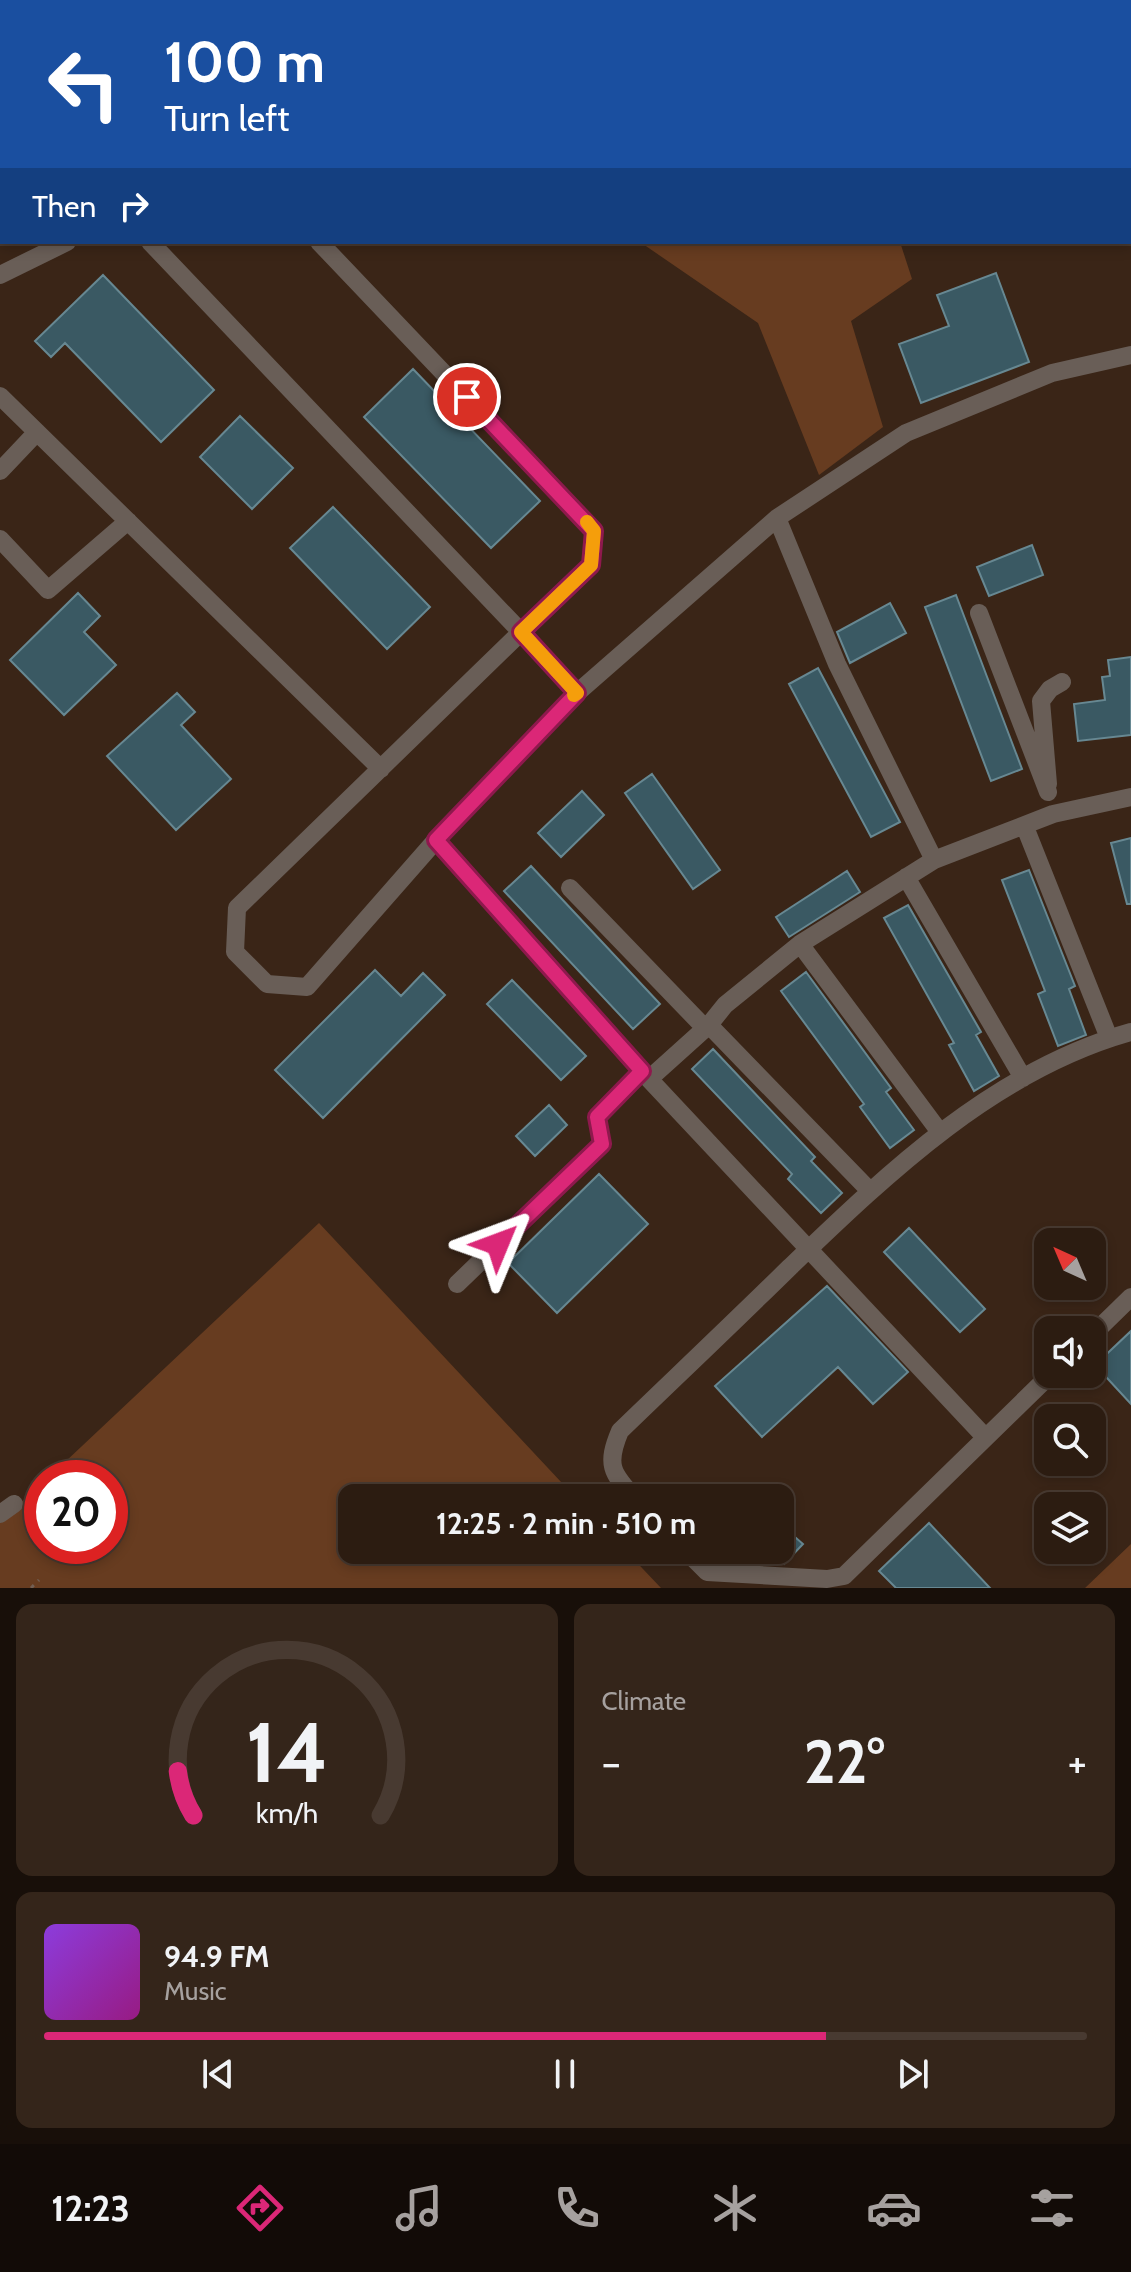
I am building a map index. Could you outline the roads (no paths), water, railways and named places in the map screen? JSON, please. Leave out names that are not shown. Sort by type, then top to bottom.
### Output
[{"type":"lane","points":[[0,275],[63,244]]},
{"type":"lane","points":[[152,244],[577,693]]},
{"type":"lane","points":[[321,244],[594,531],[591,565],[237,908],[235,952],[267,984],[307,987],[436,840],[577,693],[777,518],[906,433],[1052,373],[1131,355]]},
{"type":"lane","points":[[0,396],[381,769]]},
{"type":"lane","points":[[0,471],[37,432]]},
{"type":"lane","points":[[777,518],[837,664],[934,860]]},
{"type":"lane","points":[[0,539],[48,590],[128,521]]},
{"type":"lane","points":[[979,613],[1048,792],[1053,814]]},
{"type":"lane","points":[[1048,792],[1041,701],[1050,689],[1062,682]]},
{"type":"lane","points":[[457,1284],[602,1144],[597,1117],[707,1027],[725,1005],[800,944],[934,860],[1053,814],[1131,797]]},
{"type":"lane","points":[[1025,827],[1109,1038]]},
{"type":"lane","points":[[436,840],[645,1075],[985,1437]]},
{"type":"lane","points":[[906,877],[1023,1078]]},
{"type":"lane","points":[[570,888],[870,1191]]},
{"type":"lane","points":[[800,944],[939,1131]]},
{"type":"lane","points":[[622,1484],[615,1477],[610,1454],[620,1431],[870,1191],[939,1131],[1023,1078],[1109,1038],[1131,1032]]},
{"type":"lane","points":[[1106,1321],[1131,1297]]},
{"type":"lane","points":[[699,1564],[707,1572],[827,1579],[844,1576],[1036,1388]]}]
